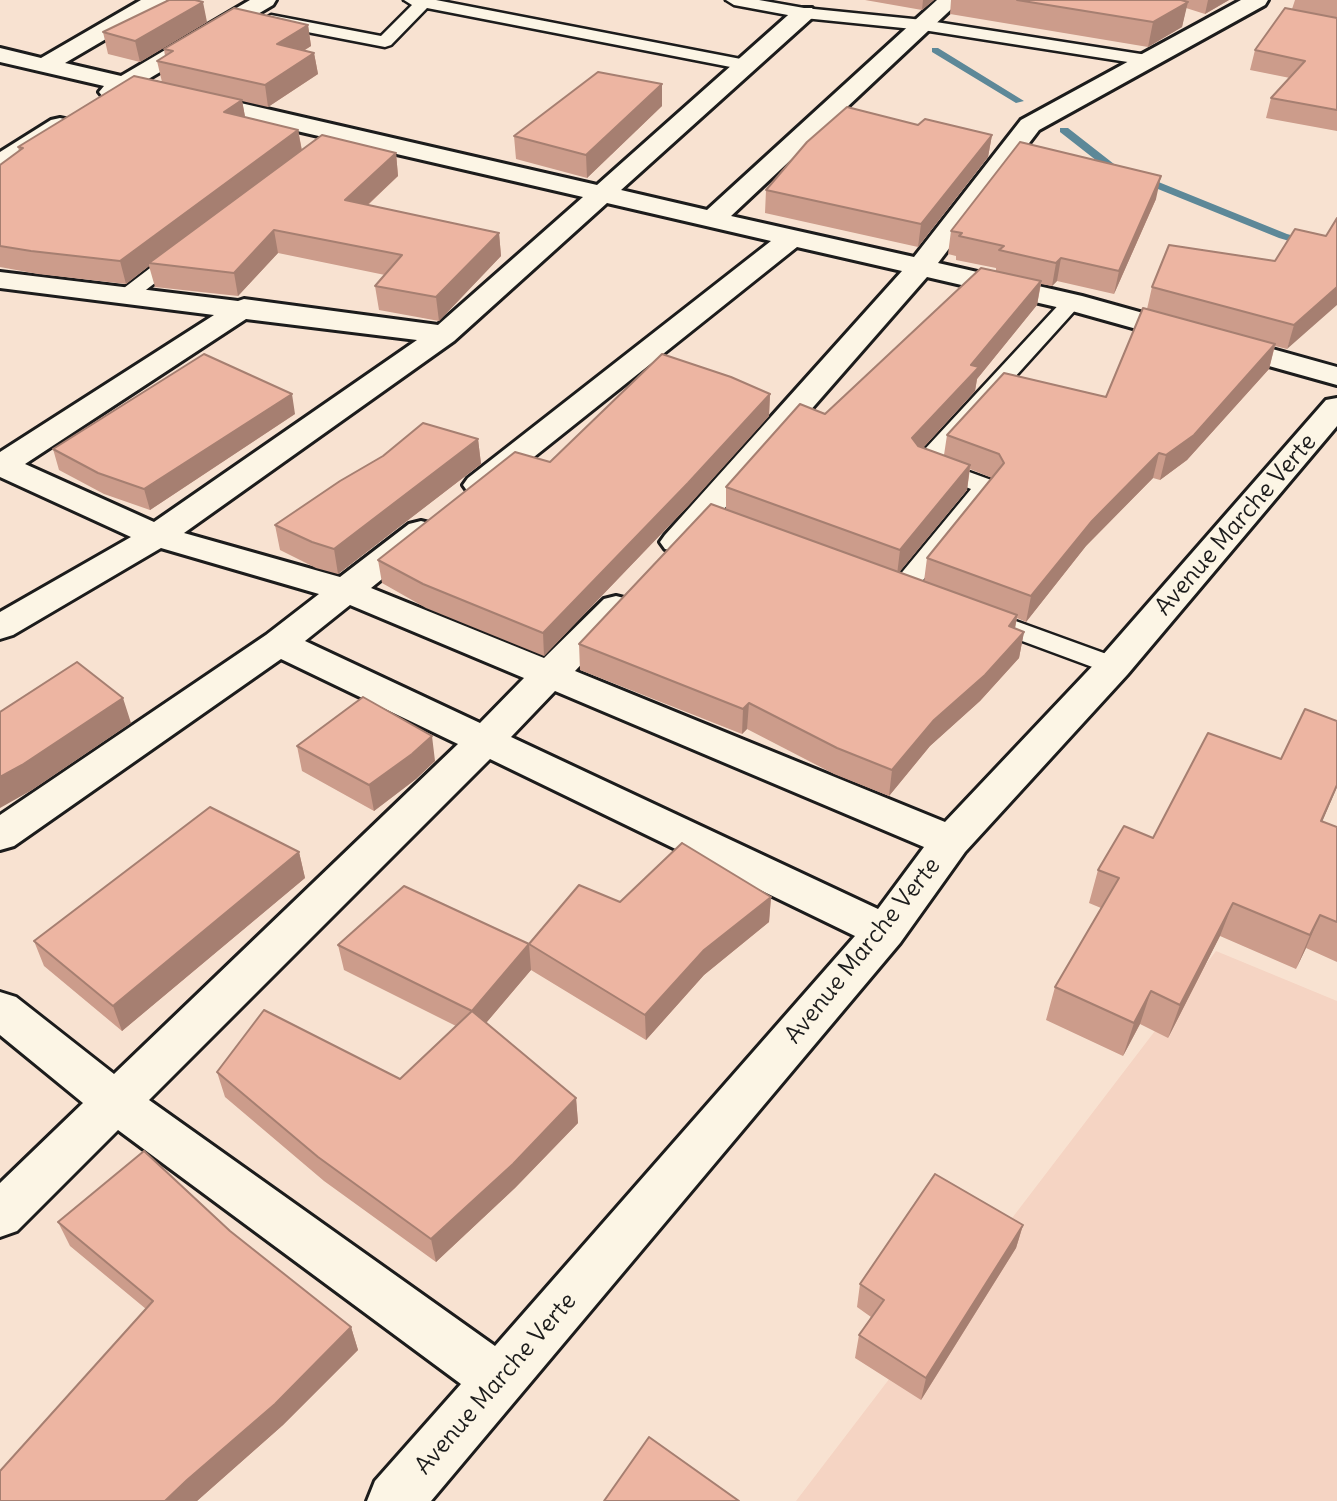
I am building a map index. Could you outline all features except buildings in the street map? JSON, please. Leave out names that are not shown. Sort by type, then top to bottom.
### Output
[{"type":"street","points":[[43,66],[156,0]]},
{"type":"street","points":[[1,162],[122,85],[265,0]]},
{"type":"street","points":[[711,220],[950,0]]},
{"type":"street","points":[[0,1215],[484,742],[646,575],[715,520],[922,266],[1030,125],[1147,60],[1196,22],[1258,9]]},
{"type":"street","points":[[0,627],[157,536],[444,335],[804,13]]},
{"type":"street","points":[[0,55],[1072,302],[1337,376]]},
{"type":"street","points":[[0,835],[279,643],[792,238]]},
{"type":"street","points":[[0,280],[244,308],[444,335]]},
{"type":"street","points":[[0,466],[244,308]]},
{"type":"street","name":"Avenue Marche Verte","points":[[395,1501],[886,931],[951,841],[1114,666],[1337,407]]},
{"type":"street","points":[[0,466],[157,536],[345,590],[951,841]]},
{"type":"street","points":[[279,643],[886,931]]},
{"type":"street","points":[[0,1010],[116,1102],[499,1380]]},
{"type":"lane","points":[[490,17],[511,0]]},
{"type":"lane","points":[[734,0],[804,13],[923,25],[1147,60]]},
{"type":"lane","points":[[241,15],[385,41],[417,1],[746,65]]},
{"type":"lane","points":[[320,150],[341,134]]},
{"type":"lane","points":[[127,295],[202,238]]},
{"type":"lane","points":[[903,588],[986,485],[923,463],[1072,302]]},
{"type":"lane","points":[[878,579],[928,597]]},
{"type":"lane","points":[[965,611],[1114,666]]},
{"type":"shaded area","points":[[1216,951],[1337,1001],[1337,1501],[796,1501]]},
{"type":"waterway","points":[[935,50],[1019,101]]},
{"type":"waterway","points":[[1064,130],[1110,166],[1283,236],[1337,252]]}]
